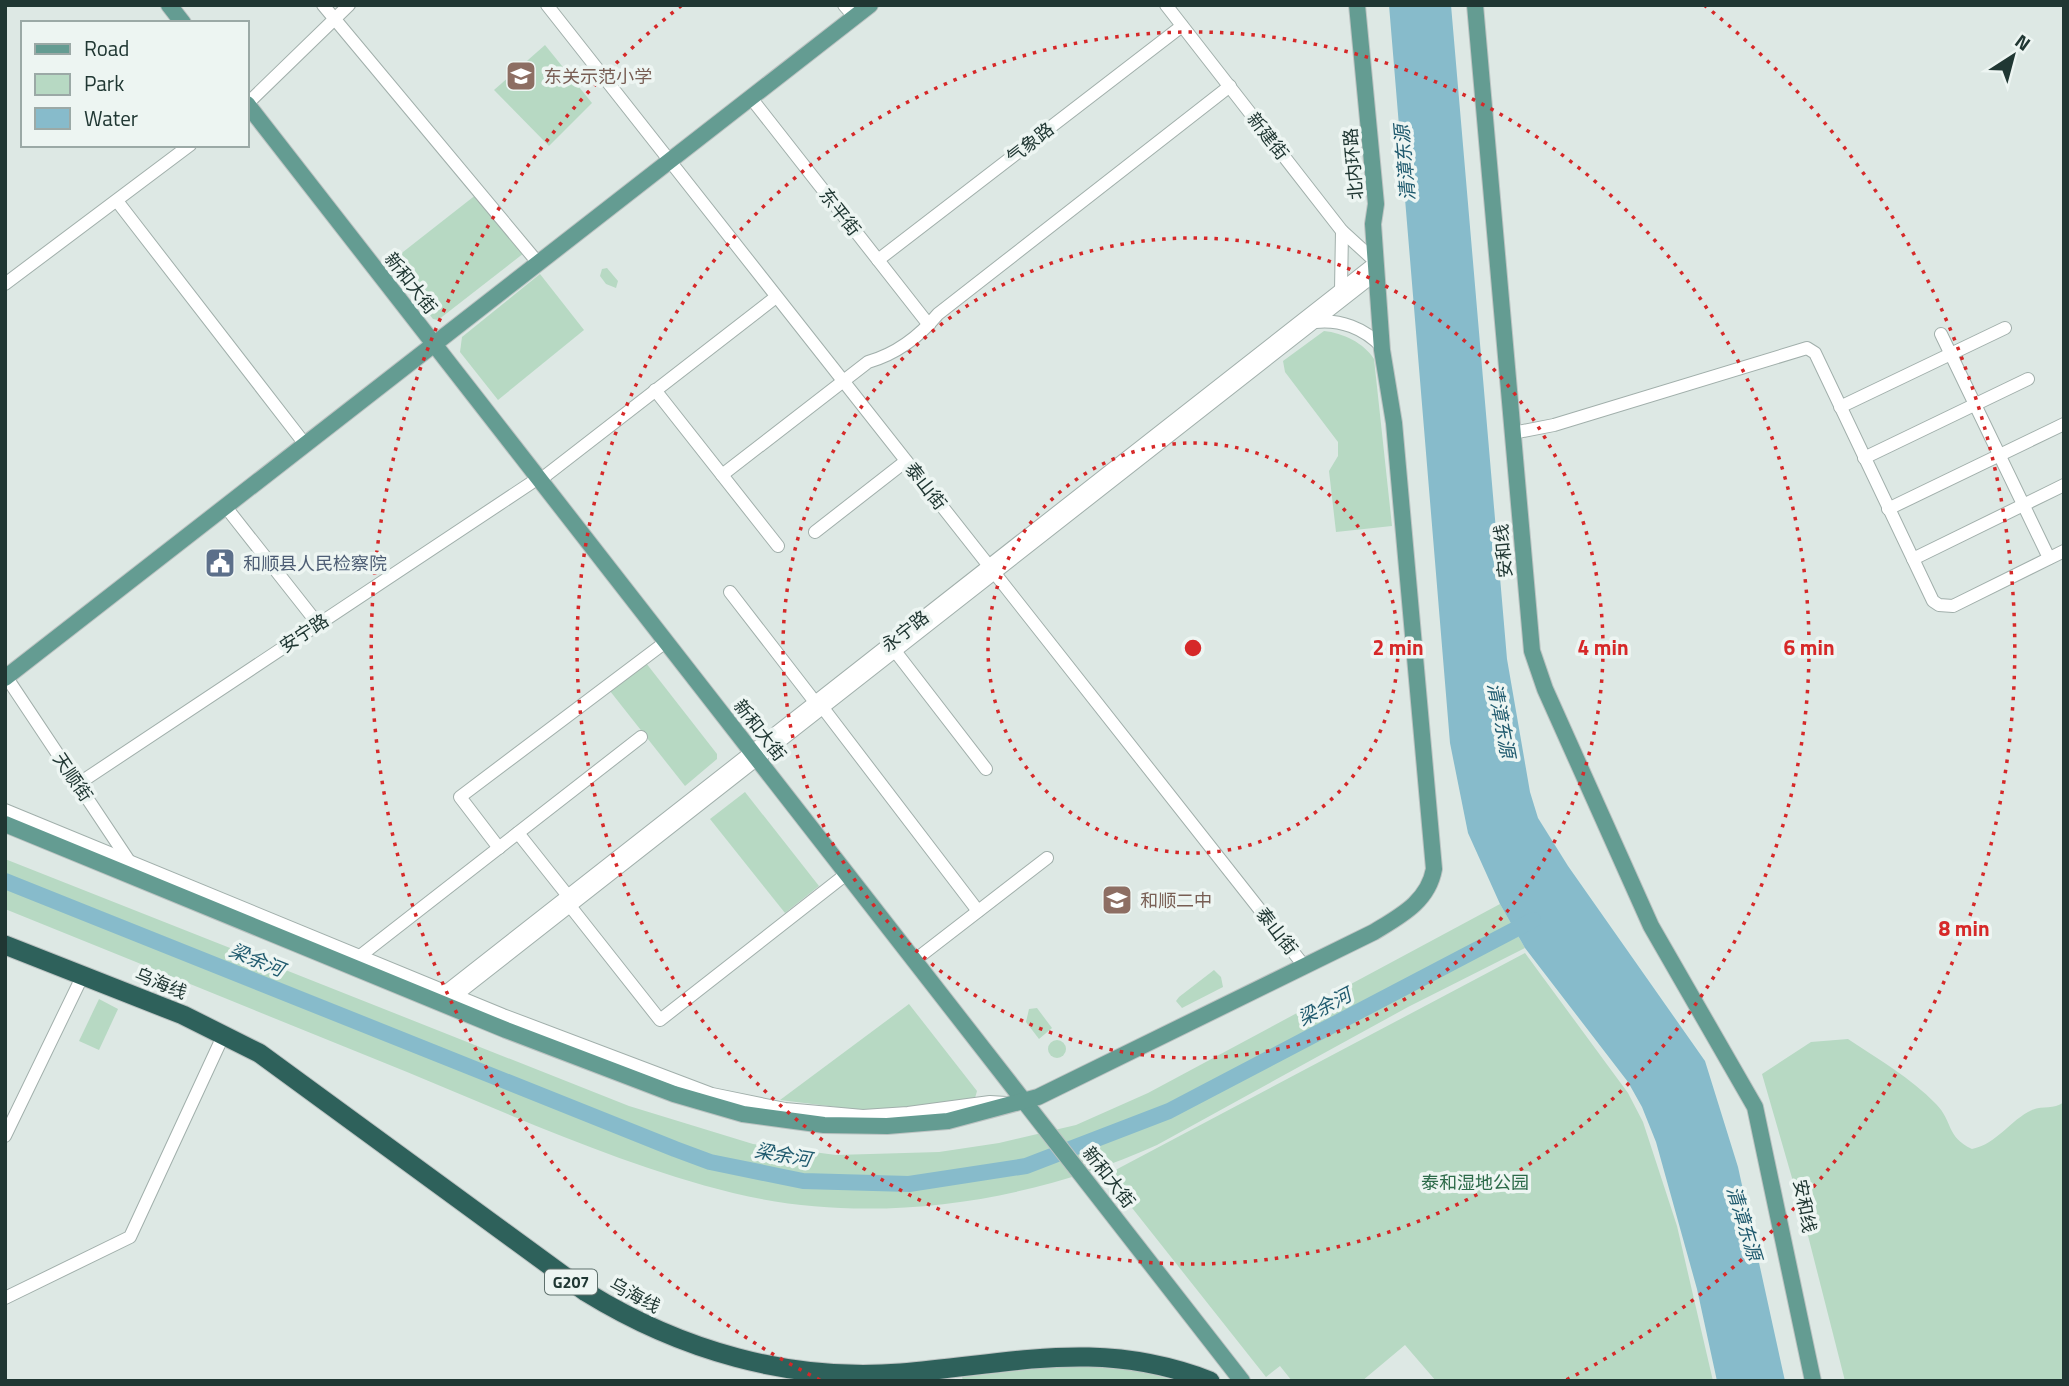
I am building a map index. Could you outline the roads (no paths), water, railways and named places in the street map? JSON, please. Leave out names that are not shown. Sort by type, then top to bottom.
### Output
[{"type":"highway","name":"乌海线","points":[[5,945],[225,1034],[295,1076],[586,1293],[683,1342],[764,1364],[824,1373],[900,1373],[1088,1355],[1155,1363],[1210,1381]]},
{"type":"main road","points":[[157,5],[169,21]]},
{"type":"main road","points":[[169,5],[181,21]]},
{"type":"main road","points":[[6,675],[225,506],[534,257],[751,98],[870,5]]},
{"type":"main road","name":"北内环路","points":[[1347,5],[1366,202],[1373,224]]},
{"type":"main road","name":"北内环路","points":[[1357,5],[1376,204],[1373,224]]},
{"type":"main road","name":"安和线","points":[[1475,5],[1529,628],[1538,669],[1645,913],[1745,1086],[1760,1121],[1813,1381]]},
{"type":"main road","points":[[6,675],[301,439],[667,159],[851,8]]},
{"type":"main road","name":"新和大街","points":[[248,105],[428,344],[751,758],[840,879],[1242,1381]]},
{"type":"main road","name":"新和大街","points":[[248,121],[428,344]]},
{"type":"main road","points":[[5,824],[141,880],[446,998],[674,1094],[758,1117],[824,1125],[887,1126],[948,1121],[1021,1103],[1123,1058],[1374,932],[1411,909],[1425,893],[1434,869],[1394,423],[1382,347],[1373,224]]},
{"type":"main road","name":"新和大街","points":[[535,482],[659,647],[915,960],[1021,1103]]},
{"type":"main road","name":"安和线","points":[[1724,1051],[1751,1083],[1766,1119],[1820,1381]]},
{"type":"main road","name":"新和大街","points":[[1081,1179],[1230,1381]]},
{"type":"street","points":[[323,5],[534,257]]},
{"type":"street","points":[[248,103],[349,5]]},
{"type":"street","name":"泰山街","points":[[547,5],[1305,967]]},
{"type":"street","name":"新建街","points":[[1166,5],[1342,231],[1376,267]]},
{"type":"street","name":"气象路","points":[[878,260],[1182,26]]},
{"type":"street","points":[[722,475],[868,362],[887,358],[929,325],[938,313],[1230,86]]},
{"type":"street","name":"东平街","points":[[751,98],[929,325]]},
{"type":"street","points":[[5,284],[187,147]]},
{"type":"street","points":[[117,201],[301,439]]},
{"type":"street","points":[[1340,290],[1342,231]]},
{"type":"street","name":"永宁路","points":[[446,998],[992,569],[1340,290],[1376,267]]},
{"type":"street","name":"永宁路","points":[[819,705],[895,651],[992,569],[1314,322],[1376,267]]},
{"type":"street","name":"安宁路","points":[[78,783],[535,482],[776,296]]},
{"type":"street","points":[[1314,322],[1332,321],[1352,326],[1382,347]]},
{"type":"street","points":[[1840,407],[2004,328]]},
{"type":"street","points":[[1941,334],[2049,558]]},
{"type":"street","points":[[1513,433],[1554,425],[1801,348],[1811,349],[1933,601],[1945,607],[1953,606],[2064,551]]},
{"type":"street","points":[[1864,458],[2028,379]]},
{"type":"street","points":[[655,390],[778,547]]},
{"type":"street","points":[[1888,509],[2064,424]]},
{"type":"street","points":[[815,532],[906,460]]},
{"type":"street","points":[[1913,559],[2064,485]]},
{"type":"street","points":[[225,506],[318,625]]},
{"type":"street","points":[[730,592],[978,911]]},
{"type":"street","points":[[499,848],[460,797],[659,647]]},
{"type":"street","points":[[895,651],[986,769]]},
{"type":"street","name":"天顺街","points":[[6,675],[141,880]]},
{"type":"street","points":[[360,956],[641,737]]},
{"type":"street","points":[[5,810],[360,956],[446,998]]},
{"type":"street","points":[[518,833],[660,1020],[840,879]]},
{"type":"street","points":[[915,960],[1047,858]]},
{"type":"street","points":[[5,1136],[83,975]]},
{"type":"street","points":[[5,1298],[130,1237],[225,1034]]},
{"type":"water","name":"清漳东源","points":[[1389,5],[1451,5],[1507,659],[1530,792],[1538,818],[1568,866],[1705,1061],[1738,1167],[1785,1381],[1717,1381],[1697,1289],[1656,1142],[1642,1107],[1628,1082],[1525,948],[1500,904],[1468,833],[1450,743]]},
{"type":"waterway","name":"梁余河","points":[[5,881],[710,1162],[803,1181],[909,1184],[1026,1166],[1169,1111],[1533,920]]},
{"type":"place","name":"东关示范小学","points":[[521,76]]},
{"type":"place","name":"和顺县人民检察院","points":[[220,563]]},
{"type":"place","name":"和顺二中","points":[[1117,900]]},
{"type":"park label","name":"泰和湿地公园","points":[[1475,1182]]}]
